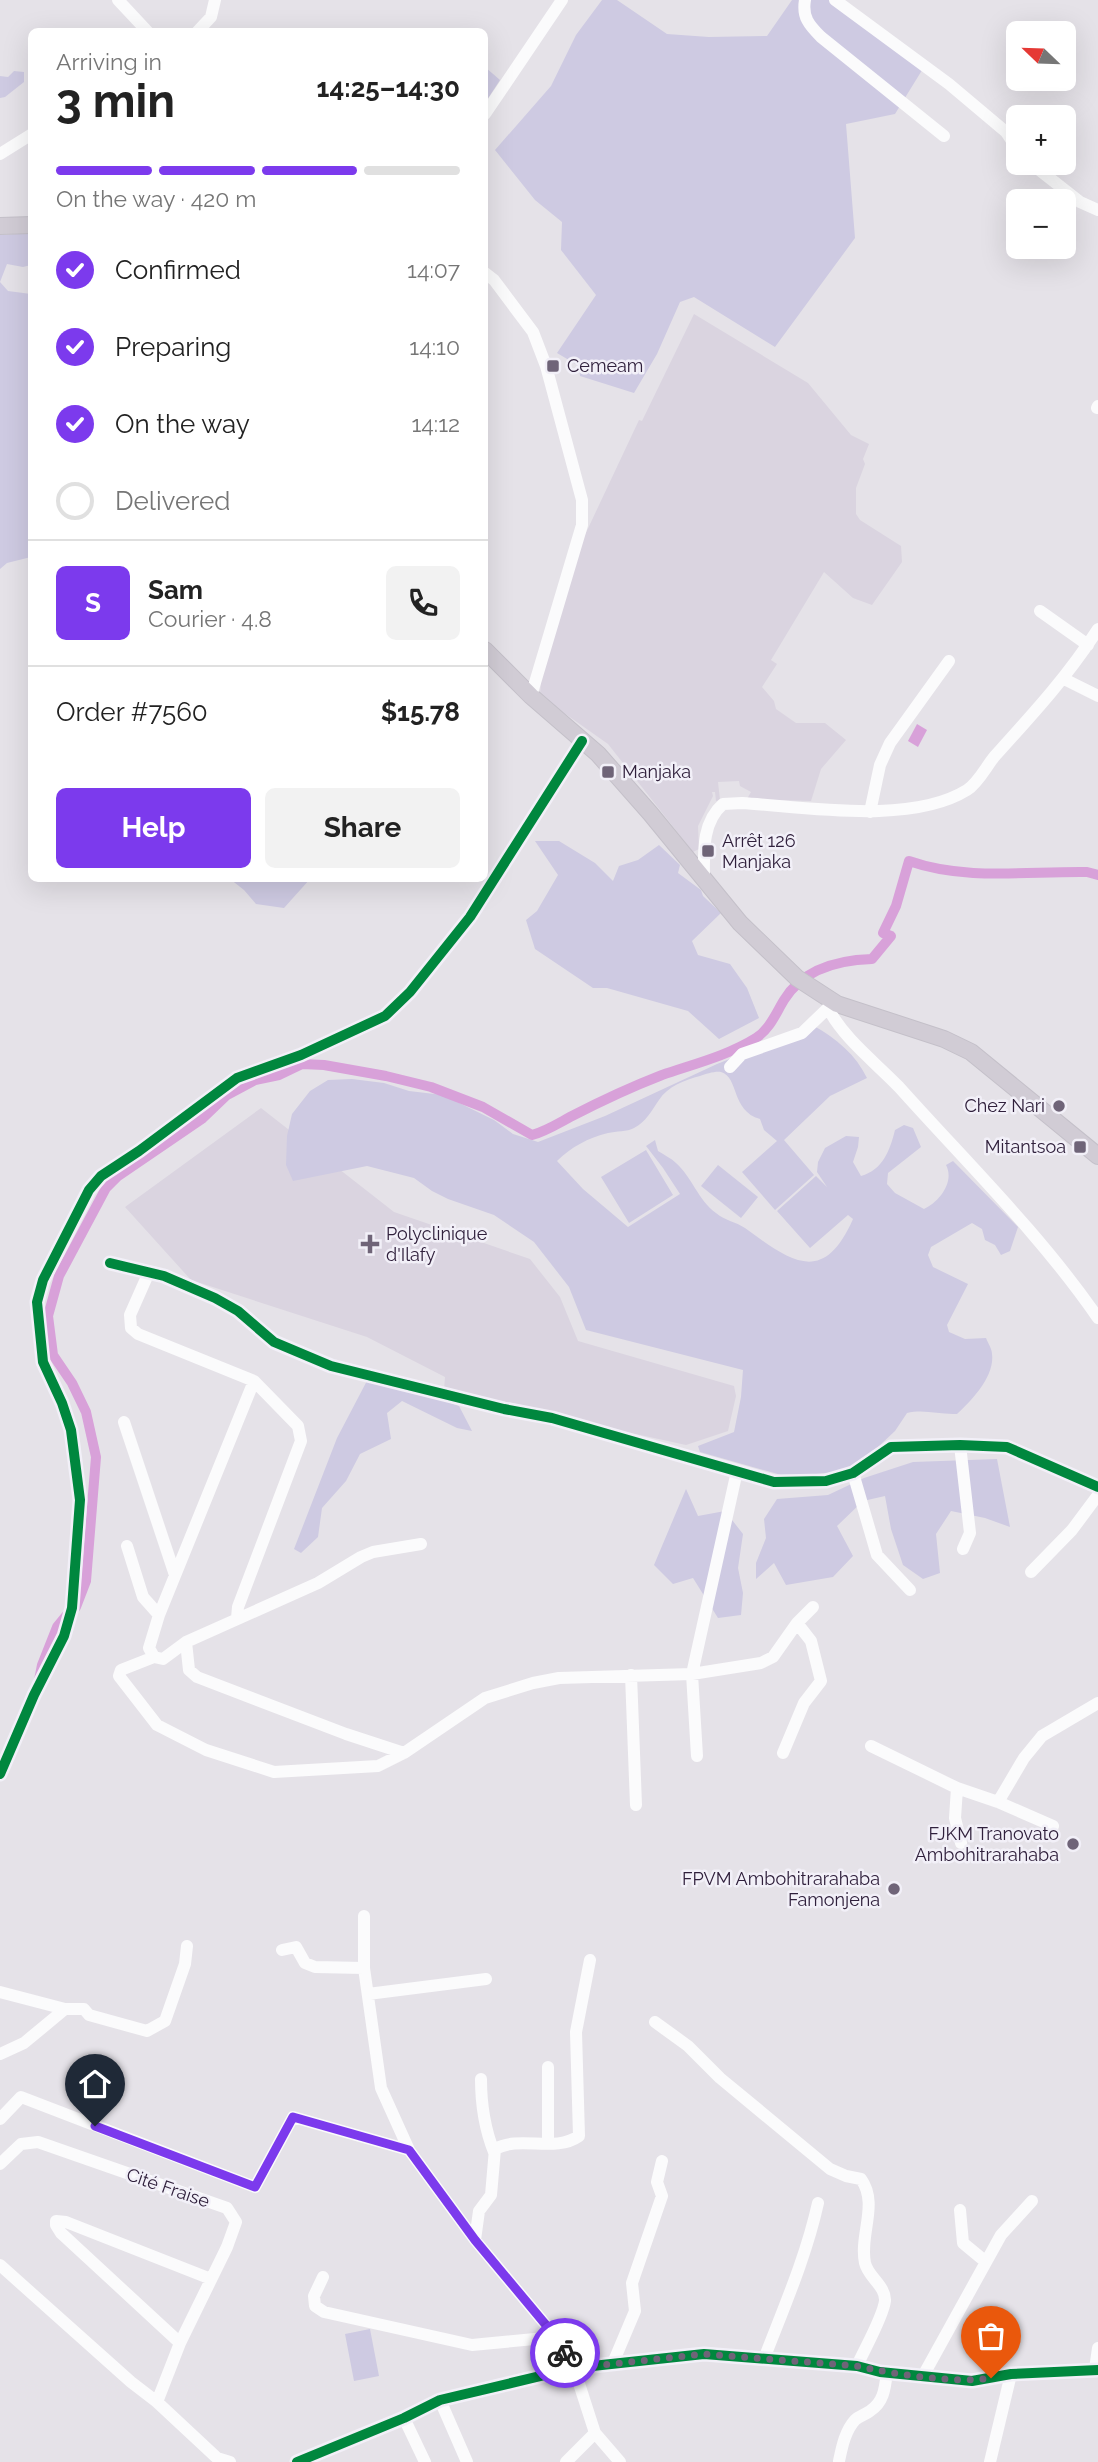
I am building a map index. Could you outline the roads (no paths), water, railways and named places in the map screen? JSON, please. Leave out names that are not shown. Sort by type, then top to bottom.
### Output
[{"type":"main road","points":[[0,226],[28,225]]},
{"type":"main road","points":[[488,653],[531,696],[598,754],[650,813],[704,882],[765,950],[801,982],[829,1004],[944,1039],[971,1052],[1098,1156]]},
{"type":"street","points":[[118,0],[144,28]]},
{"type":"street","points":[[200,28],[211,16],[215,0]]},
{"type":"street","points":[[488,110],[562,0]]},
{"type":"street","points":[[804,0],[803,11],[808,24],[821,37],[944,136]]},
{"type":"street","points":[[835,0],[949,84],[1006,132]]},
{"type":"street","points":[[0,155],[28,137]]},
{"type":"street","points":[[1047,175],[1080,202],[1098,210]]},
{"type":"street","points":[[488,275],[516,306],[533,332],[549,375],[582,500],[582,525],[531,696]]},
{"type":"street","points":[[1040,611],[1088,645]]},
{"type":"street","points":[[704,882],[704,851],[709,820],[723,804],[870,812],[903,810],[969,789],[1064,679],[1098,629]]},
{"type":"street","points":[[870,812],[880,765],[890,743],[949,661]]},
{"type":"street","points":[[1064,679],[1098,696]]},
{"type":"street","points":[[0,1774],[34,1695],[64,1636],[72,1608],[80,1500],[71,1430],[43,1362],[37,1302],[43,1280],[89,1190],[101,1176],[237,1079],[309,1052],[385,1016],[410,992],[470,917],[582,741]]},
{"type":"street","points":[[730,1067],[742,1054],[802,1033],[829,1004],[835,1023],[884,1071],[1028,1228],[1079,1290],[1098,1318]]},
{"type":"street","points":[[110,1264],[164,1276],[215,1298],[238,1311],[274,1342],[331,1366],[552,1418],[774,1482],[826,1481],[853,1473],[891,1447],[960,1445],[1007,1447],[1098,1488]]},
{"type":"street","points":[[149,1272],[130,1315],[131,1328],[138,1334],[254,1381],[298,1426],[301,1441],[238,1607],[237,1618]]},
{"type":"street","points":[[154,1657],[149,1648],[159,1615],[254,1381]]},
{"type":"street","points":[[124,1422],[175,1575]]},
{"type":"street","points":[[960,1445],[970,1532],[963,1549]]},
{"type":"street","points":[[697,1756],[692,1674],[737,1471]]},
{"type":"street","points":[[853,1473],[877,1555],[911,1590]]},
{"type":"street","points":[[1031,1572],[1072,1530],[1098,1496]]},
{"type":"street","points":[[421,1544],[373,1552],[361,1557],[265,1609],[237,1618],[187,1642],[163,1659],[154,1657],[121,1671],[119,1676],[157,1725],[206,1750],[274,1772],[378,1766],[404,1753],[485,1698],[533,1683],[559,1678],[692,1674],[761,1663],[773,1657],[797,1623],[813,1607]]},
{"type":"street","points":[[127,1546],[143,1597],[159,1615]]},
{"type":"street","points":[[783,1753],[804,1703],[821,1681],[811,1641],[797,1623]]},
{"type":"street","points":[[187,1642],[189,1670],[197,1677],[346,1734],[404,1753]]},
{"type":"street","points":[[631,1675],[636,1805]]},
{"type":"street","points":[[998,1802],[1017,1769],[1042,1736],[1098,1703]]},
{"type":"street","points":[[871,1746],[957,1788],[1053,1826]]},
{"type":"street","points":[[957,1788],[955,1818],[961,1843]]},
{"type":"street","points":[[364,1916],[364,1968],[381,2088],[409,2150],[475,2240],[556,2337],[574,2368],[596,2433],[620,2462]]},
{"type":"street","points":[[0,1992],[65,2009],[84,2010],[89,2015],[148,2031],[165,2021],[185,1964],[187,1946]]},
{"type":"street","points":[[282,1950],[296,1947],[305,1963],[315,1967],[364,1968]]},
{"type":"street","points":[[494,2152],[506,2143],[548,2143],[576,2139],[580,2133],[576,2032],[590,1960]]},
{"type":"street","points":[[368,1994],[486,1979]]},
{"type":"street","points":[[0,2054],[24,2043],[65,2009]]},
{"type":"street","points":[[655,2022],[688,2046],[720,2078],[815,2157],[838,2173],[861,2179],[869,2189],[865,2266],[882,2288],[886,2298],[857,2366]]},
{"type":"street","points":[[548,2067],[548,2143]]},
{"type":"street","points":[[475,2240],[479,2211],[491,2195],[494,2152],[486,2132],[481,2104],[481,2079]]},
{"type":"street","points":[[0,2119],[21,2098],[255,2187],[293,2117],[409,2150]]},
{"type":"street","name":"Cité Fraise","points":[[0,2164],[20,2144],[38,2142],[227,2208],[236,2222],[211,2279]]},
{"type":"street","points":[[613,2363],[635,2311],[632,2283],[662,2196],[657,2182],[663,2161]]},
{"type":"street","points":[[923,2376],[1009,2224],[1032,2201]]},
{"type":"street","points":[[764,2359],[793,2289],[818,2203]]},
{"type":"street","points":[[960,2210],[962,2242],[986,2262]]},
{"type":"street","points":[[157,2402],[180,2343],[211,2279],[65,2222],[56,2221],[61,2232],[180,2343]]},
{"type":"street","points":[[0,2265],[157,2402],[209,2461],[230,2462]]},
{"type":"street","points":[[323,2277],[314,2296],[316,2306],[324,2312],[472,2345],[556,2337]]},
{"type":"street","points":[[297,2462],[404,2418],[440,2400],[574,2368],[704,2354],[857,2366],[972,2381],[1011,2374],[1096,2370],[1098,2348]]},
{"type":"street","points":[[839,2461],[845,2438],[853,2423],[880,2403],[887,2372]]},
{"type":"street","points":[[990,2462],[1011,2374]]},
{"type":"street","points":[[440,2400],[467,2462]]},
{"type":"street","points":[[404,2418],[425,2462]]},
{"type":"street","points":[[566,2462],[596,2433]]},
{"type":"waterway","points":[[39,1680],[57,1627],[76,1607],[86,1581],[96,1457],[86,1412],[72,1383],[53,1355],[48,1316],[59,1276],[106,1188],[118,1176],[203,1118],[227,1095],[255,1080],[279,1075],[302,1064],[324,1065],[386,1076],[431,1087],[483,1107],[532,1135],[662,1075],[722,1055],[745,1044],[765,1030],[792,989],[811,974],[834,964],[872,959],[891,936],[883,933],[896,906],[909,861],[975,873],[1087,872],[1098,875]]},
{"type":"place","name":"Cemeam","points":[[553,366]]},
{"type":"place","name":"Manjaka","points":[[608,772]]},
{"type":"place","name":"Arrêt 126 Manjaka","points":[[708,851]]},
{"type":"place","name":"Chez Nari","points":[[1059,1106]]},
{"type":"place","name":"Mitantsoa","points":[[1080,1147]]},
{"type":"place","name":"Polyclinique d'Ilafy","points":[[370,1244]]},
{"type":"place","name":"FJKM Tranovato Ambohitrarahaba","points":[[1073,1844]]},
{"type":"place","name":"FPVM Ambohitrarahaba Famonjena","points":[[894,1889]]}]
